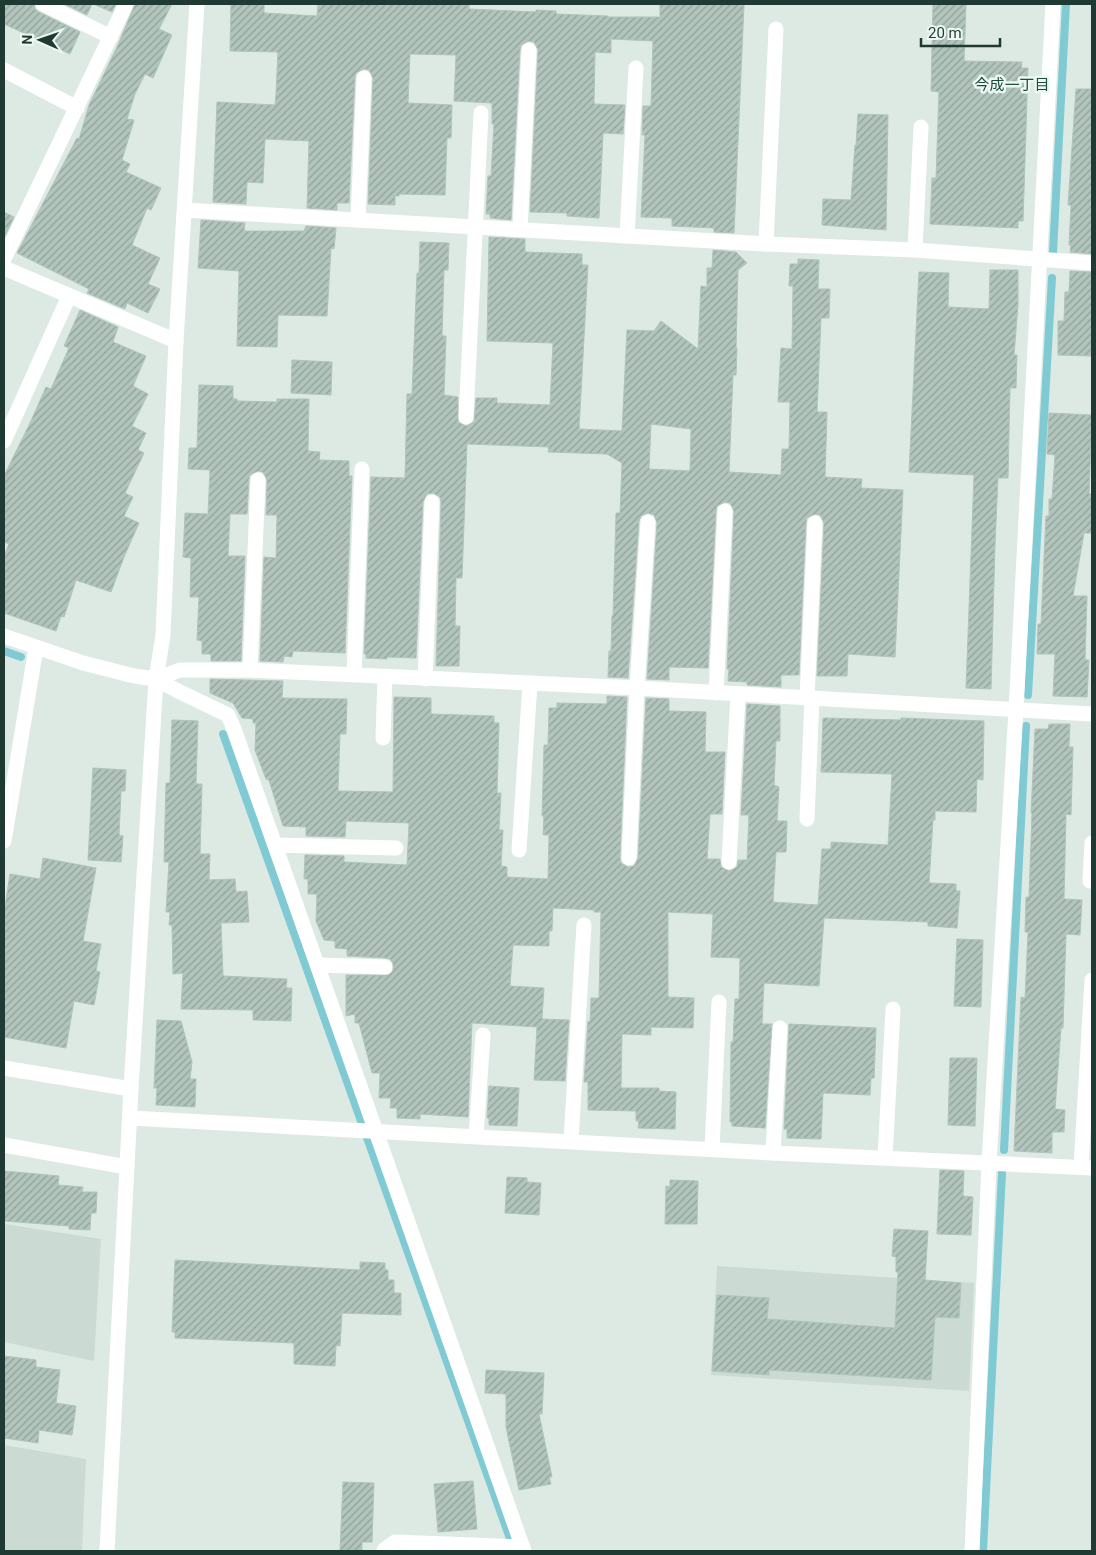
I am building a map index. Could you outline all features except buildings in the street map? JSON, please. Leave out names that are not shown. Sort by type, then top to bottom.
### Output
[{"type":"street","points":[[42,4],[111,37]]},
{"type":"street","points":[[4,259],[126,4]]},
{"type":"street","points":[[107,1551],[126,1167],[156,679],[163,635],[176,341],[197,4]]},
{"type":"street","points":[[972,1551],[989,1163],[1041,260],[1053,4]]},
{"type":"street","points":[[766,244],[776,29]]},
{"type":"street","points":[[520,229],[529,50]]},
{"type":"street","points":[[627,236],[636,68]]},
{"type":"street","points":[[4,70],[77,108]]},
{"type":"street","points":[[358,220],[364,78]]},
{"type":"street","points":[[466,417],[481,113]]},
{"type":"street","points":[[915,250],[921,127]]},
{"type":"street","points":[[185,210],[766,244],[915,250],[1092,263]]},
{"type":"street","points":[[4,268],[176,341]]},
{"type":"street","points":[[4,441],[69,296]]},
{"type":"street","points":[[354,675],[362,469]]},
{"type":"street","points":[[250,670],[258,480]]},
{"type":"street","points":[[425,678],[432,502]]},
{"type":"street","points":[[716,693],[725,511]]},
{"type":"street","points":[[629,858],[637,688],[648,522]]},
{"type":"street","points":[[806,819],[815,523]]},
{"type":"street","points":[[4,636],[83,663],[134,676],[156,679],[228,715],[234,729],[318,965],[374,1131],[523,1549],[395,1542],[384,1550]]},
{"type":"street","points":[[4,841],[36,648]]},
{"type":"street","points":[[156,679],[180,670],[250,670],[637,688],[1092,714]]},
{"type":"street","points":[[383,738],[385,677]]},
{"type":"street","points":[[519,850],[530,683]]},
{"type":"street","points":[[729,862],[738,694]]},
{"type":"street","points":[[1090,881],[1092,843]]},
{"type":"street","points":[[275,845],[396,848]]},
{"type":"street","points":[[571,1141],[584,924]]},
{"type":"street","points":[[318,965],[386,967]]},
{"type":"street","points":[[130,1118],[1086,1168],[1092,980]]},
{"type":"street","points":[[712,1149],[720,1002]]},
{"type":"street","points":[[885,1158],[893,1010]]},
{"type":"street","points":[[773,1153],[780,1028]]},
{"type":"street","points":[[476,1136],[483,1035]]},
{"type":"street","points":[[4,1068],[131,1088]]},
{"type":"street","points":[[4,1145],[126,1167]]},
{"type":"shaded area","points":[[4,1224],[101,1239],[94,1361],[4,1342]]},
{"type":"shaded area","points":[[717,1266],[974,1283],[969,1391],[711,1375]]},
{"type":"shaded area","points":[[4,1445],[86,1459],[82,1551],[4,1551]]},
{"type":"waterway","points":[[1053,252],[1066,4]]},
{"type":"waterway","points":[[1028,695],[1052,278]]},
{"type":"waterway","points":[[4,651],[21,657]]},
{"type":"waterway","points":[[1004,1150],[1026,726]]},
{"type":"waterway","points":[[223,734],[513,1547]]},
{"type":"waterway","points":[[983,1551],[1002,1173]]},
{"type":"district","name":"今成一丁目","points":[[1012,85]]}]
